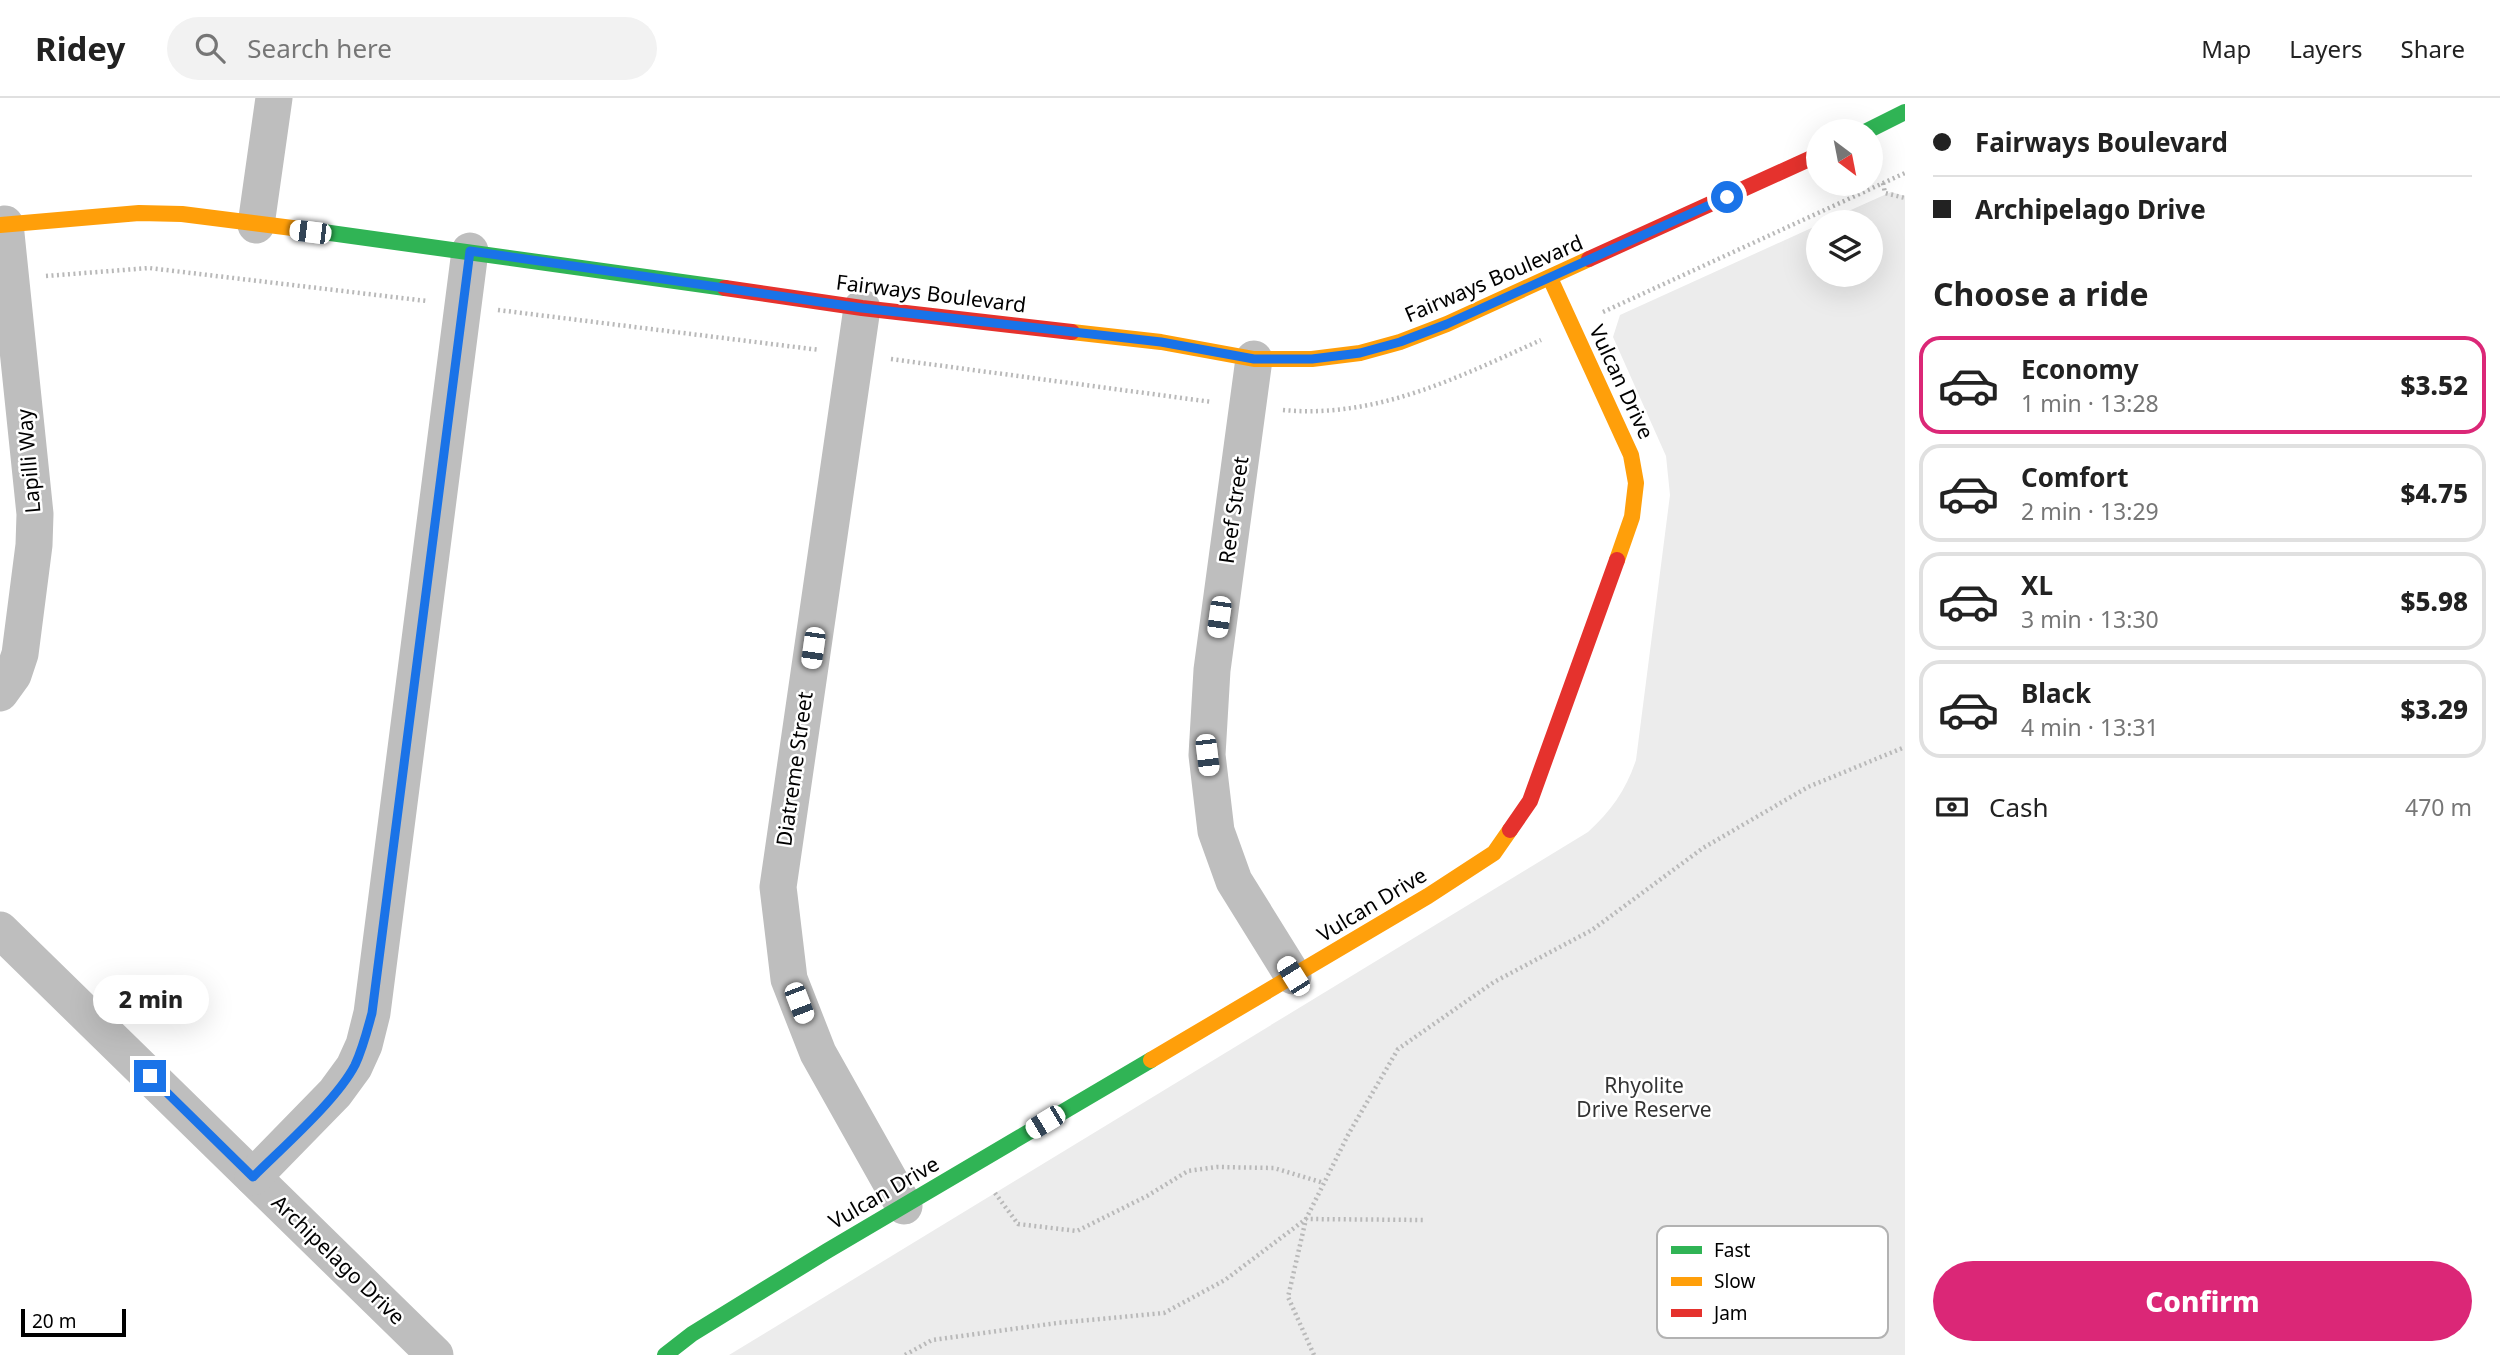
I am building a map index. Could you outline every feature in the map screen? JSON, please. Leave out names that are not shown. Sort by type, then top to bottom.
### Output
[{"type":"street","points":[[256,225],[274,98]]},
{"type":"street","points":[[1883,123],[1905,112]]},
{"type":"street","name":"Fairways Boulevard","points":[[2,224],[139,213],[182,214],[470,251],[862,308],[1161,342],[1254,359],[1312,359],[1370,350],[1447,324],[1806,161]]},
{"type":"street","name":"Lapilli Way","points":[[0,693],[13,676],[20,654],[34,545],[35,514],[2,224]]},
{"type":"street","points":[[253,1177],[335,1093],[354,1067],[364,1045],[372,1013],[470,251]]},
{"type":"street","name":"Vulcan Drive","points":[[665,1355],[692,1334],[1428,896],[1494,853],[1530,801],[1632,517],[1636,483],[1631,454],[1550,278]]},
{"type":"street","name":"Diatreme Street","points":[[862,308],[778,887],[789,979],[818,1053],[904,1206]]},
{"type":"street","name":"Reef Street","points":[[1254,359],[1212,670],[1207,755],[1216,831],[1234,881],[1293,976]]},
{"type":"street","name":"Archipelago Drive","points":[[0,930],[435,1355]]},
{"type":"path","points":[[1883,183],[1885,193],[1905,198]]},
{"type":"path","points":[[1314,1355],[1287,1297],[1306,1219],[1349,1133],[1398,1049],[1494,982],[1592,930],[1703,848],[1808,787],[1905,747]]},
{"type":"path","points":[[976,1163],[1018,1224],[1077,1231],[1147,1196],[1188,1171],[1217,1167],[1274,1168],[1324,1183]]},
{"type":"path","points":[[905,1355],[932,1340],[1057,1323],[1164,1313],[1225,1280],[1306,1219],[1423,1220]]},
{"type":"green space","name":"Rhyolite Drive Reserve","points":[[1891,192],[1905,196],[1905,1355],[729,1355],[1588,832],[1611,808],[1636,760],[1670,495],[1666,456],[1613,337],[1620,315],[1806,230],[1806,287],[1883,287],[1883,210],[1851,210]]},
{"type":"traffic: fast","points":[[1883,123],[1905,112]]},
{"type":"traffic: fast","points":[[316,231],[725,288]]},
{"type":"traffic: fast","points":[[665,1355],[692,1334],[827,1251],[1151,1060]]},
{"type":"traffic: slow","points":[[0,225],[139,213],[182,214],[316,231]]},
{"type":"traffic: slow","points":[[1072,332],[1161,342],[1254,359],[1312,359],[1360,353],[1400,342],[1447,324],[1589,259]]},
{"type":"traffic: slow","points":[[1550,278],[1631,455],[1636,483],[1632,517],[1617,560]]},
{"type":"traffic: slow","points":[[1151,1060],[1428,896],[1494,853],[1510,830]]},
{"type":"traffic: jam","points":[[1589,259],[1806,160]]},
{"type":"traffic: jam","points":[[725,288],[862,308],[1072,332]]},
{"type":"traffic: jam","points":[[1510,830],[1530,801],[1617,560]]},
{"type":"route","points":[[150,1076],[253,1177],[335,1093],[354,1067],[364,1045],[372,1013],[470,251],[862,308],[1161,342],[1254,359],[1312,359],[1360,353],[1400,342],[1447,324],[1727,197]]}]
